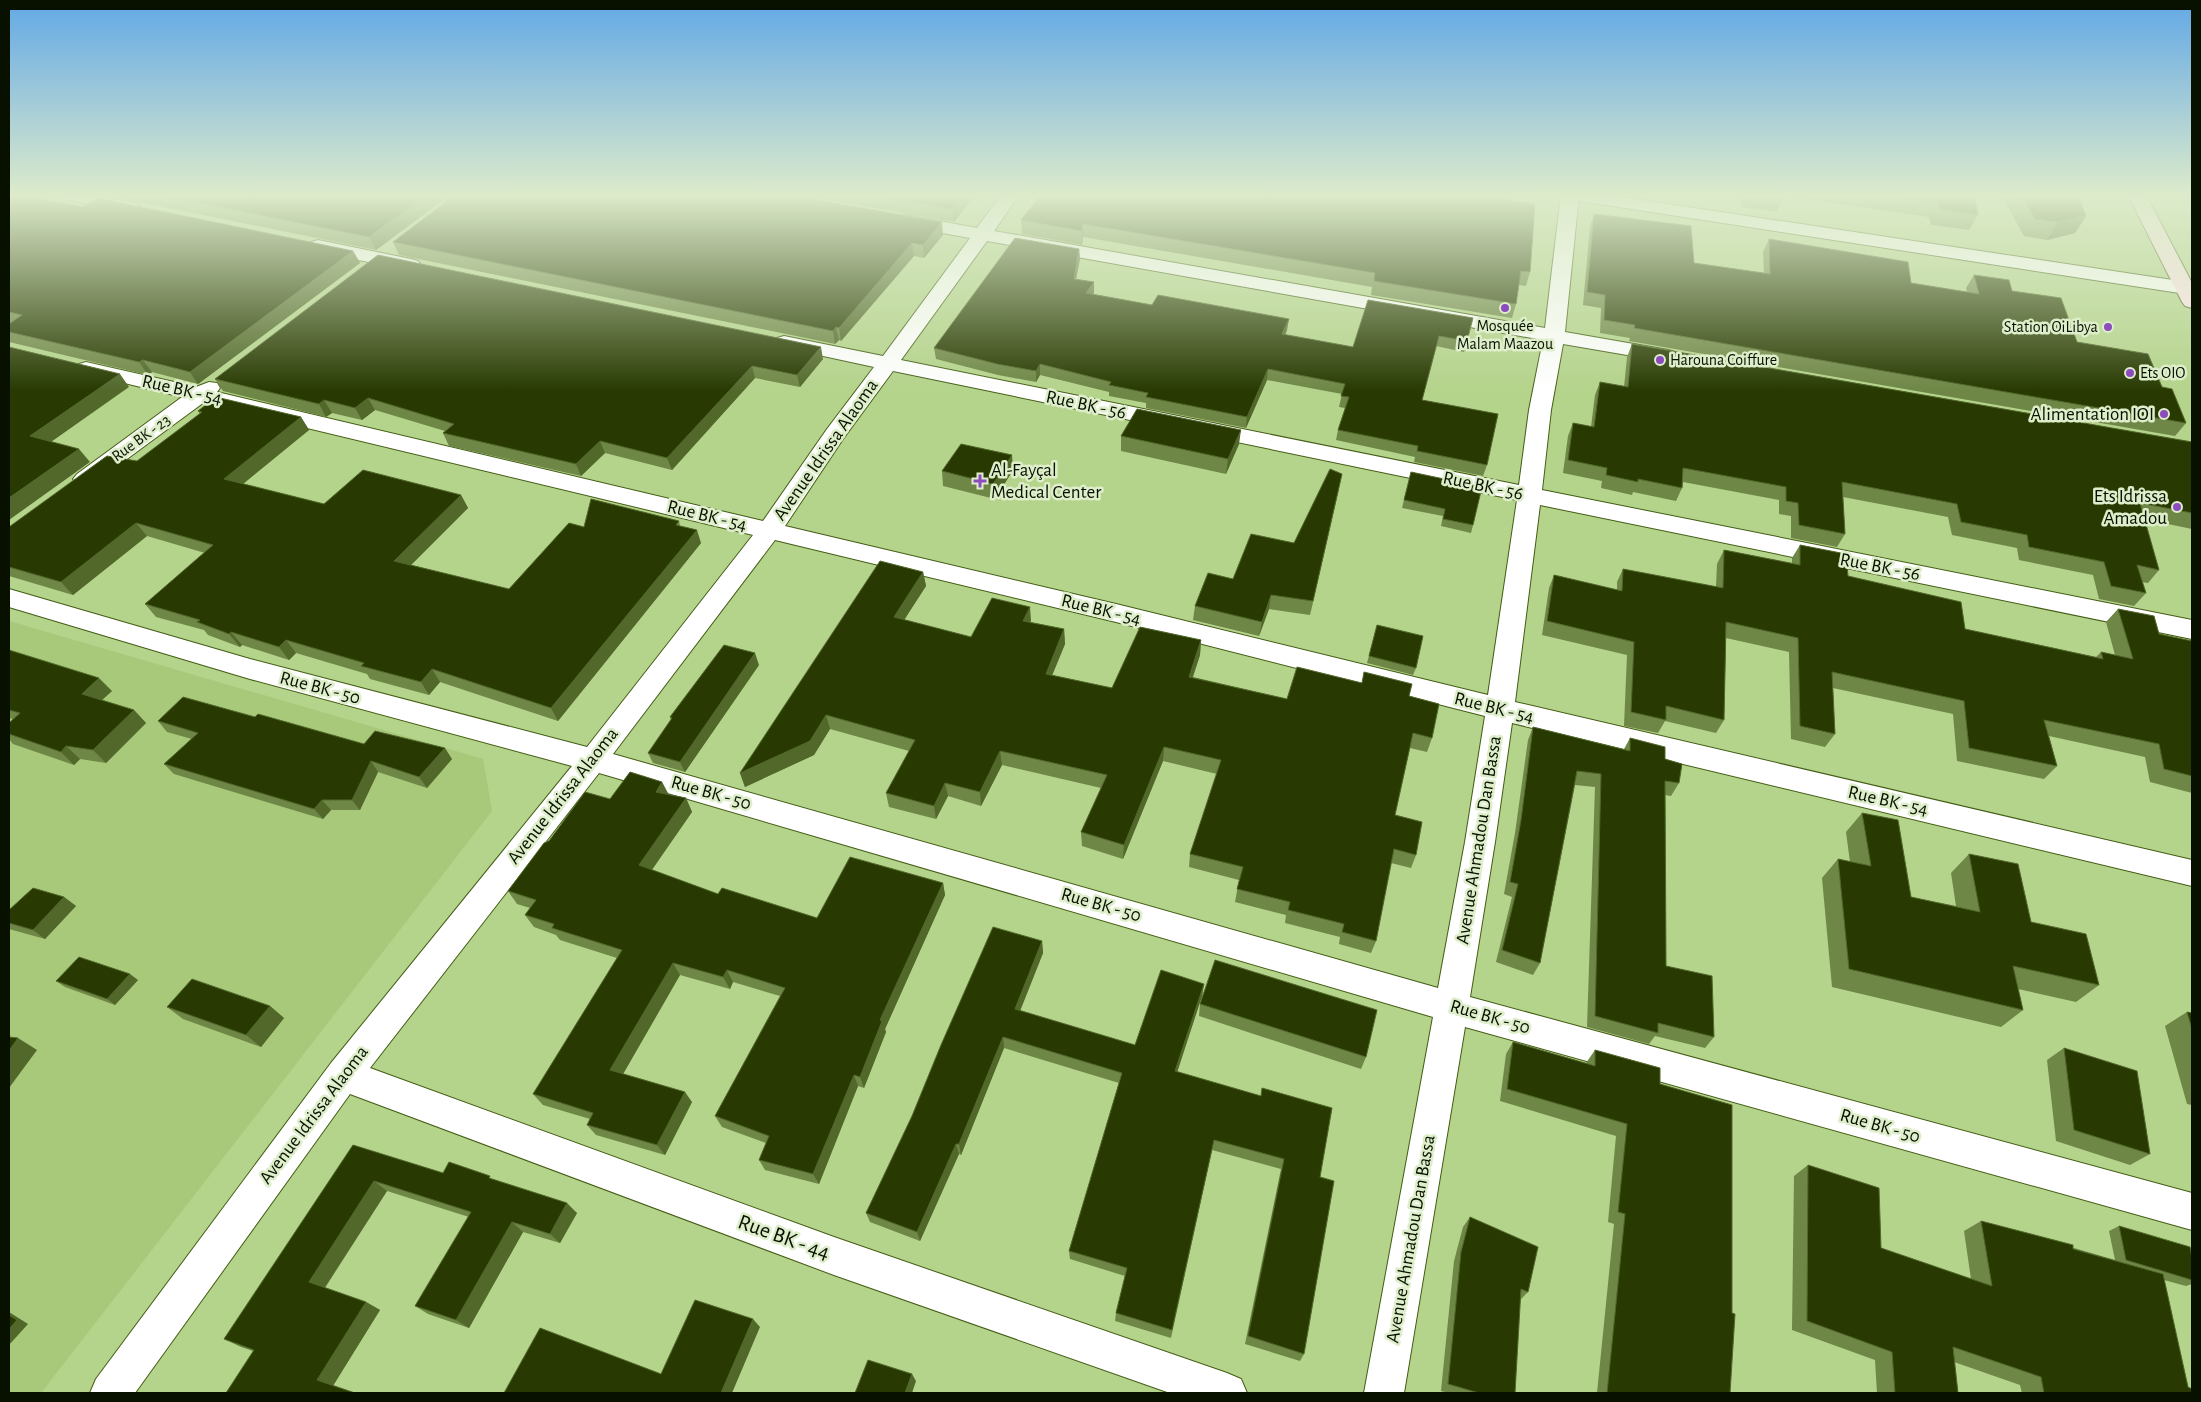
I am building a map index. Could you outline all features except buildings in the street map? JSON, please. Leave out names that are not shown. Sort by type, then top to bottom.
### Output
[{"type":"main road","points":[[2172,260],[2190,293]]},
{"type":"street","points":[[358,275],[379,260]]},
{"type":"street","points":[[388,260],[430,269]]},
{"type":"street","name":"Avenue Idrissa Alaoma","points":[[110,1393],[343,1075],[592,760],[769,531],[835,434],[964,260]]},
{"type":"street","points":[[1130,260],[1691,360]]},
{"type":"street","name":"Avenue Ahmadou Dan Bassa","points":[[1384,1393],[1480,842],[1531,496],[1540,410],[1554,336],[1564,260]]},
{"type":"street","points":[[1985,260],[2190,293]]},
{"type":"street","name":"Rue BK - 56","points":[[761,337],[2192,630]]},
{"type":"street","name":"Rue BK - 54","points":[[66,364],[1116,613],[1500,709],[2192,873]]},
{"type":"street","name":"Rue BK - 23","points":[[72,488],[223,377]]},
{"type":"street","name":"Rue BK - 50","points":[[9,598],[250,669],[592,760],[1450,1007],[2192,1212]]},
{"type":"street","name":"Rue BK - 44","points":[[343,1075],[834,1256],[1227,1393]]},
{"type":"shaded area","points":[[9,621],[483,759],[492,811],[41,1393],[9,1393]]},
{"type":"place","name":"Mosquée Malam Maazou","points":[[1505,308]]},
{"type":"place","name":"Station OiLibya","points":[[2108,327]]},
{"type":"place","name":"Harouna Coiffure","points":[[1660,360]]},
{"type":"place","name":"Ets OIO","points":[[2130,373]]},
{"type":"place","name":"Alimentation IOI","points":[[2164,414]]},
{"type":"place","name":"Al-Fayçal Medical Center","points":[[980,481]]},
{"type":"place","name":"Ets Idrissa Amadou","points":[[2177,507]]}]
